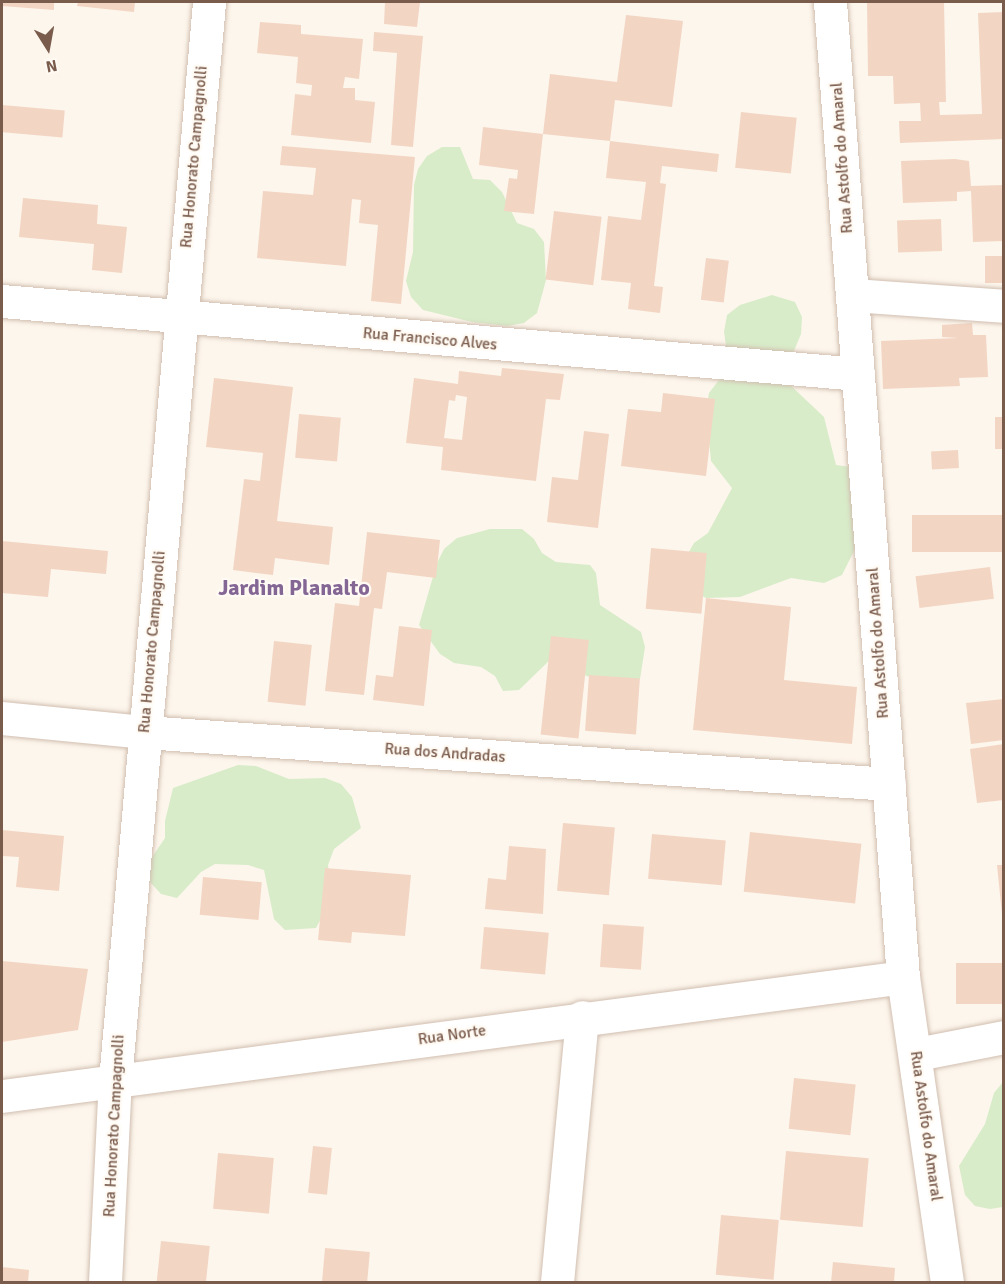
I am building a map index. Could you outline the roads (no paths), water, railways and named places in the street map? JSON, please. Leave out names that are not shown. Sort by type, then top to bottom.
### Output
[{"type":"street","name":"Rua Honorato Campagnolli","points":[[105,1282],[116,1081],[144,732],[209,2]]},
{"type":"street","name":"Rua Astolfo do Amaral","points":[[830,2],[903,977],[917,1054],[947,1282]]},
{"type":"street","points":[[852,295],[1004,306]]},
{"type":"street","name":"Rua Francisco Alves","points":[[2,301],[179,319],[858,374]]},
{"type":"street","name":"Rua dos Andradas","points":[[2,718],[144,732],[889,784]]},
{"type":"street","name":"Rua Norte","points":[[2,1096],[582,1017],[903,977]]},
{"type":"street","points":[[557,1282],[582,1017]]},
{"type":"street","points":[[917,1054],[1004,1037]]},
{"type":"district","name":"Jardim Planalto","points":[[294,588]]}]
